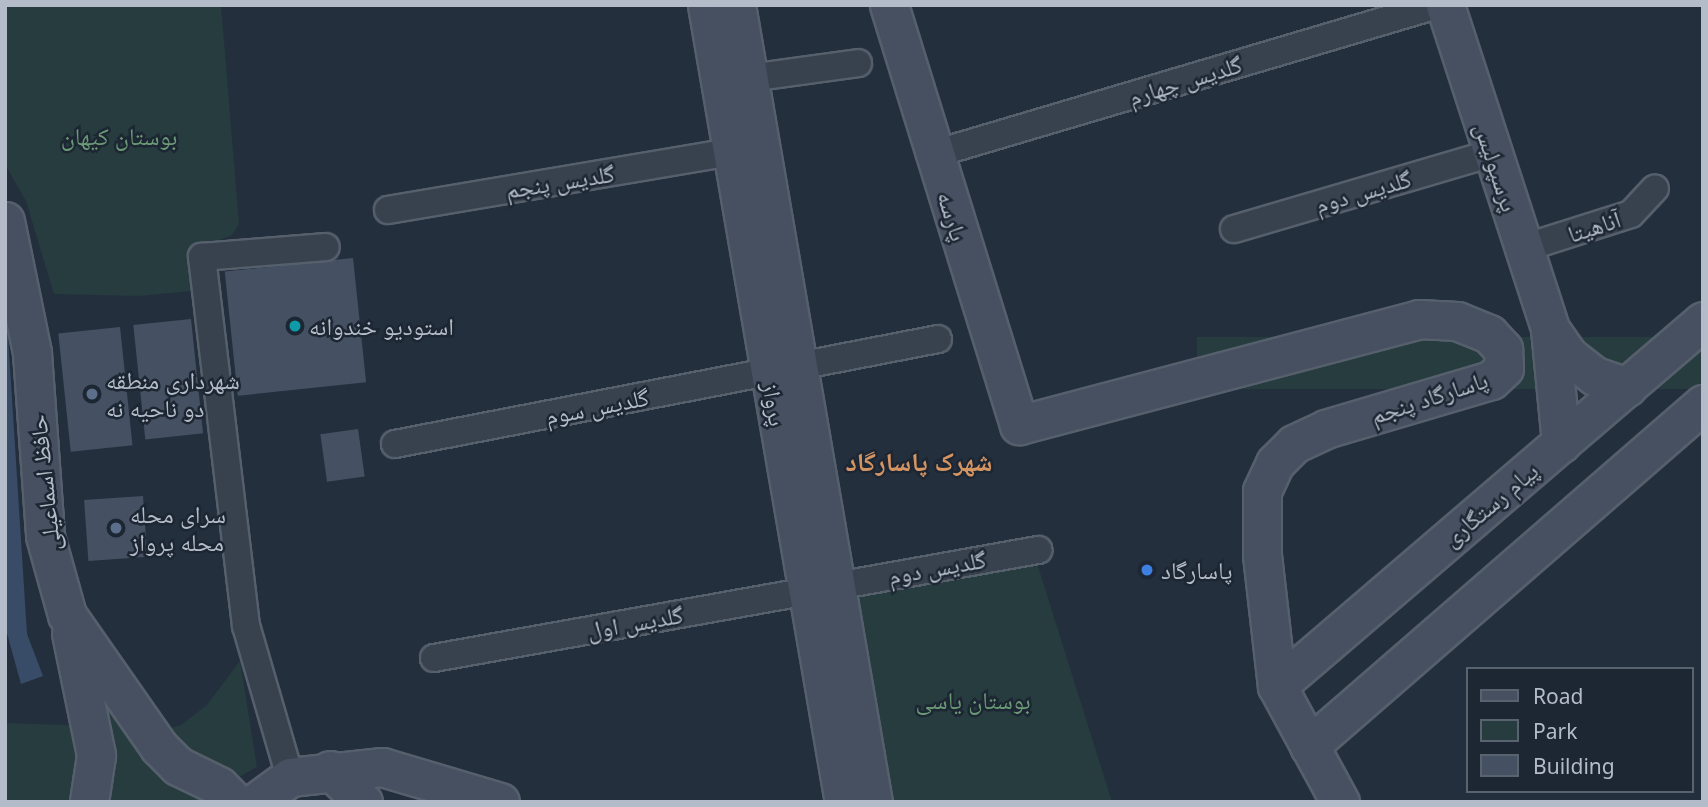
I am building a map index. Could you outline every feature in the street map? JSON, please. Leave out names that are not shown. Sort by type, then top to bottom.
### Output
[{"type":"street","name":"پرواز","points":[[707,5],[732,152],[784,371]]},
{"type":"street","name":"پرواز","points":[[736,5],[749,78],[784,371],[822,588],[873,802]]},
{"type":"street","name":"پارسه","points":[[889,5],[1019,425]]},
{"type":"street","name":"گلدیس چهارم","points":[[934,154],[1437,5]]},
{"type":"street","name":"پرسپولیس","points":[[1445,5],[1550,329],[1561,443]]},
{"type":"street","points":[[749,78],[858,62]]},
{"type":"street","name":"گلدیس پنجم","points":[[388,209],[732,152]]},
{"type":"street","name":"گلدیس دوم","points":[[1234,229],[1493,153]]},
{"type":"street","name":"آناهیتا","points":[[1524,248],[1631,214],[1655,188]]},
{"type":"street","name":"حافظ اسماعیلی","points":[[5,221],[30,342],[45,536],[67,615],[159,747],[178,766],[219,786],[235,802]]},
{"type":"street","points":[[290,777],[246,626],[202,257],[326,247]]},
{"type":"street","name":"پاسارگاد پنجم","points":[[1019,425],[1379,326],[1419,319],[1457,321],[1489,334],[1503,349],[1504,368],[1491,380],[1326,429],[1294,444],[1275,463],[1262,491],[1262,555],[1277,686]]},
{"type":"street","name":"پیام رستگاری","points":[[1277,686],[1703,321]]},
{"type":"street","name":"پرسپولیس","points":[[1550,329],[1569,356],[1595,376],[1627,387]]},
{"type":"street","points":[[784,371],[938,339]]},
{"type":"street","name":"گلدیس سوم","points":[[395,444],[784,371]]},
{"type":"street","points":[[1310,746],[1703,404]]},
{"type":"street","name":"گلدیس دوم","points":[[822,588],[1038,550]]},
{"type":"street","name":"پرواز","points":[[822,588],[844,802]]},
{"type":"street","name":"گلدیس اول","points":[[434,658],[822,588]]},
{"type":"street","points":[[67,615],[96,755],[89,802]]},
{"type":"street","points":[[1277,686],[1340,802]]},
{"type":"street","points":[[330,770],[363,802]]},
{"type":"street","points":[[256,802],[290,777],[330,770],[401,770],[500,802]]},
{"type":"green space","name":"بوستان کیهان","points":[[5,5],[221,5],[239,224],[232,235],[197,249],[201,290],[139,296],[54,294],[26,201],[5,164]]},
{"type":"green space","points":[[1197,337],[1703,337],[1703,389],[1197,389]]},
{"type":"green space","name":"بوستان یاسی","points":[[1037,563],[1112,802],[884,802],[855,597]]},
{"type":"green space","points":[[240,661],[257,767],[239,777],[203,766],[162,731],[181,725],[207,705]]},
{"type":"green space","points":[[101,694],[154,770],[226,802],[99,802]]},
{"type":"green space","points":[[5,723],[80,726],[77,802],[5,802]]},
{"type":"water","points":[[5,289],[27,634],[43,676],[21,684],[5,626]]},
{"type":"building","name":"استودیو خندوانه","points":[[353,258],[366,382],[238,396],[225,271]]},
{"type":"building","points":[[191,319],[203,433],[145,439],[133,325]]},
{"type":"building","points":[[120,327],[132,445],[71,452],[58,333]]},
{"type":"building","points":[[358,429],[365,477],[327,482],[320,434]]},
{"type":"building","name":"سرای محله محله پرواز","points":[[143,496],[147,557],[88,561],[84,500]]},
{"type":"place","name":"استودیو خندوانه","points":[[295,326]]},
{"type":"place","name":"شهرداری منطقه دو ناحیه نه","points":[[92,394]]},
{"type":"place","name":"سرای محله محله پرواز","points":[[116,528]]},
{"type":"place","name":"پاسارگاد","points":[[1147,570]]},
{"type":"district","name":"شهرک پاسارگاد","points":[[919,462]]}]
